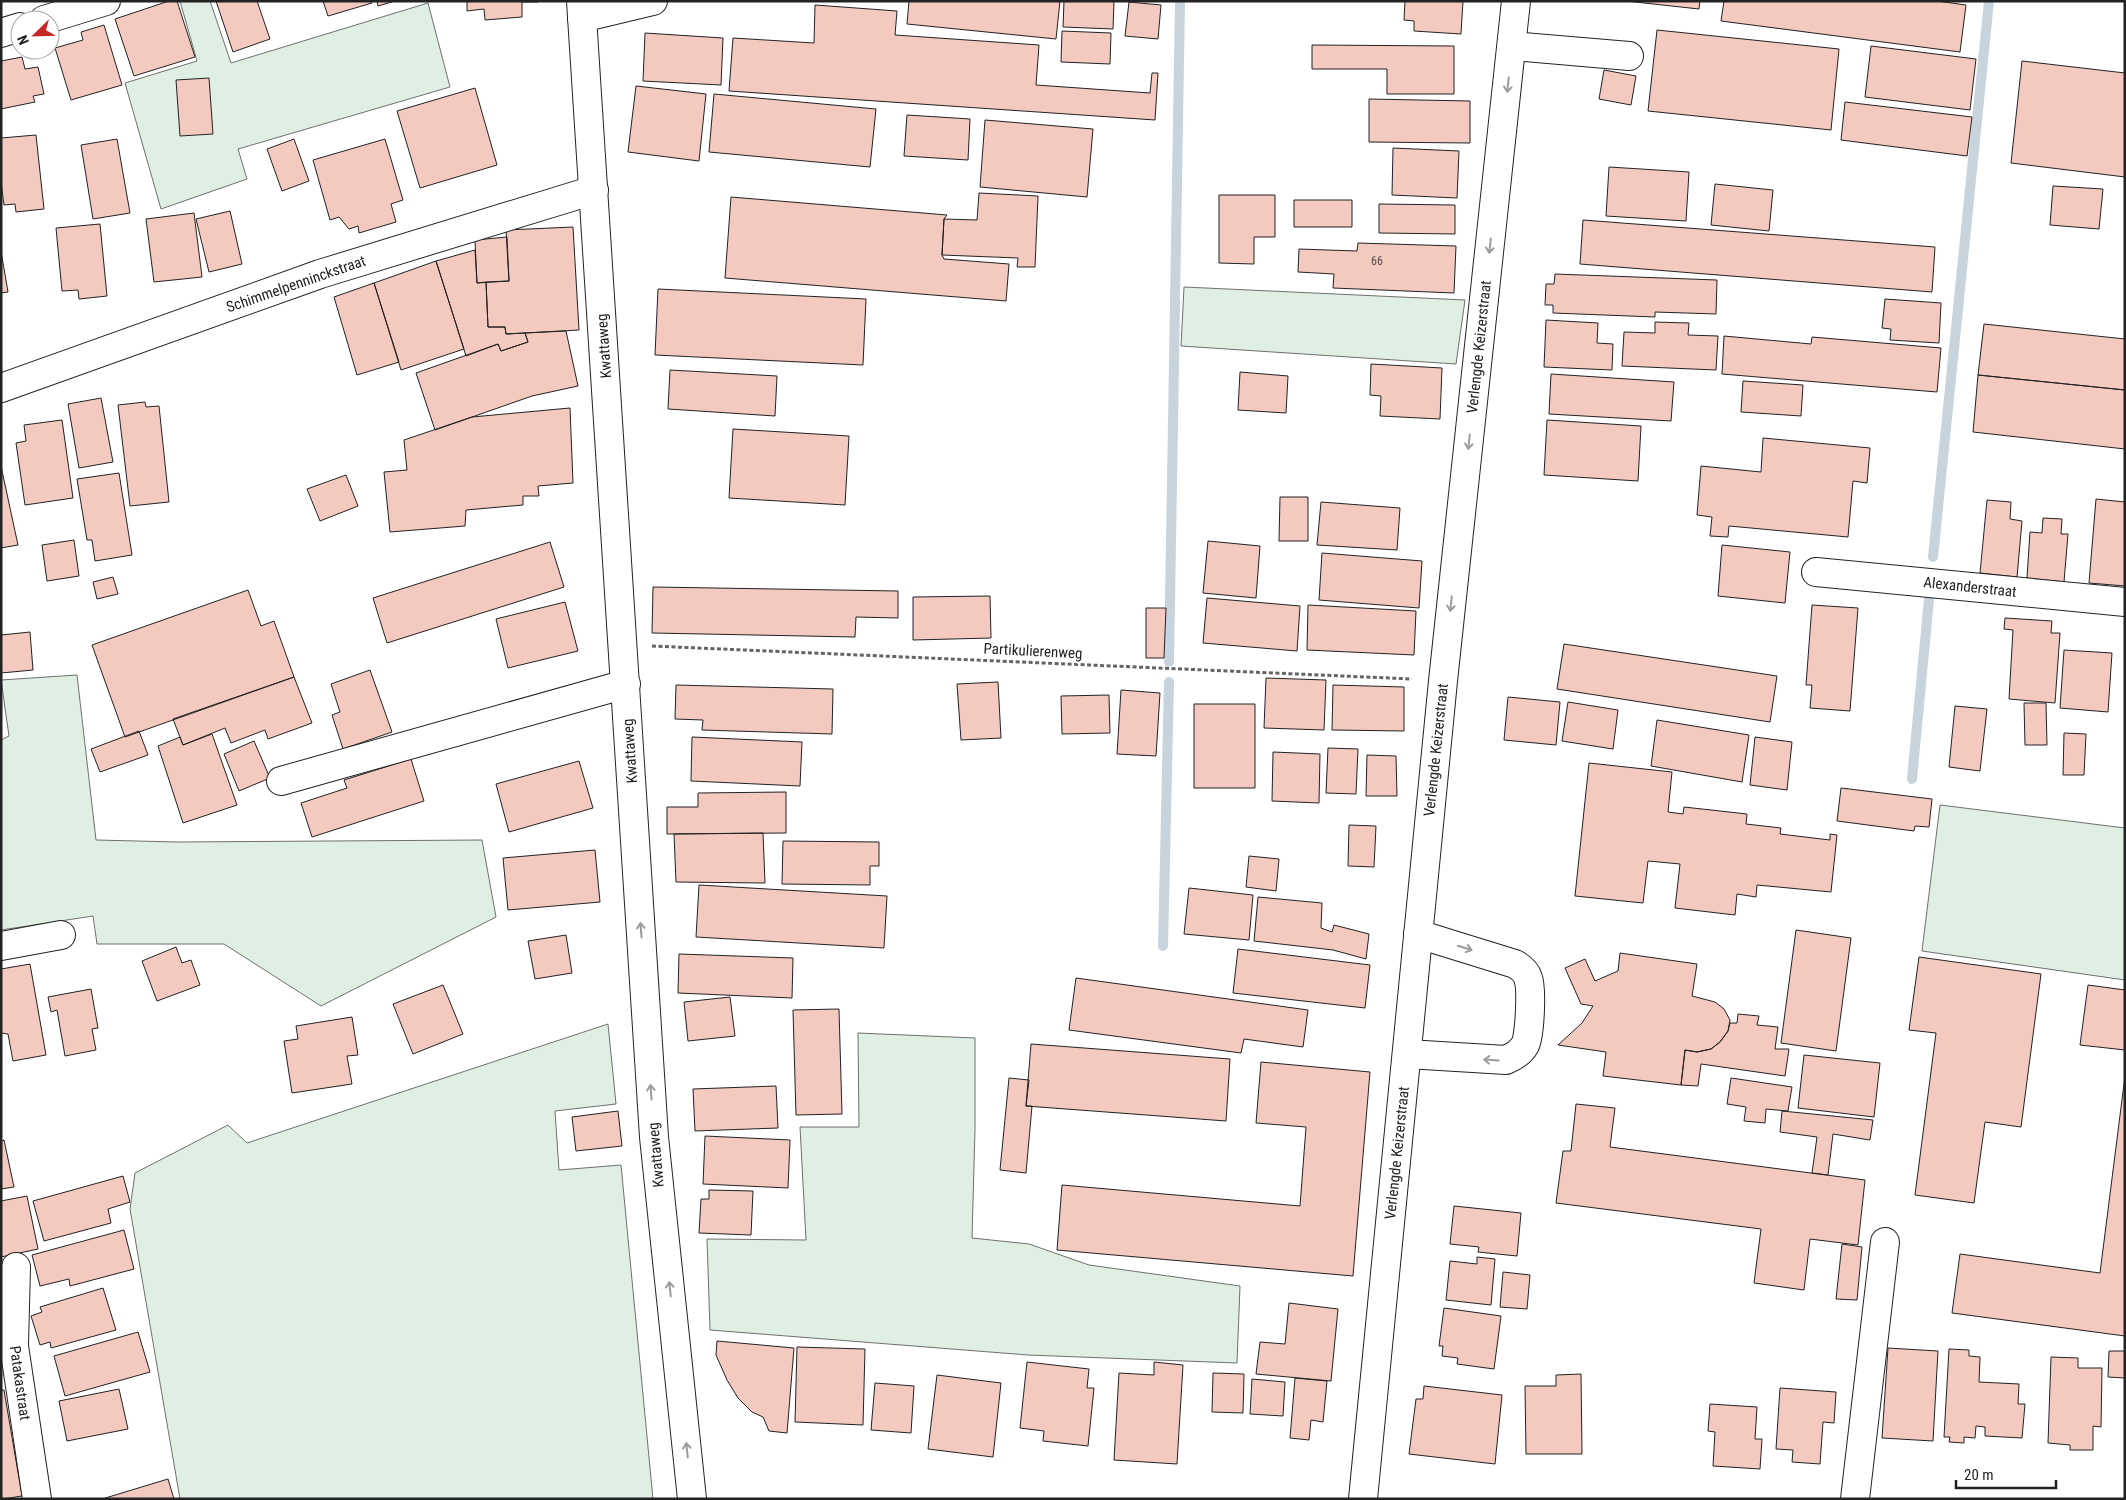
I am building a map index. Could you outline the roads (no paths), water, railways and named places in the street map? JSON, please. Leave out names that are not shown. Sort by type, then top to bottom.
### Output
[{"type":"main road","points":[[60,15],[106,1]]},
{"type":"main road","points":[[582,10],[653,1]]},
{"type":"main road","name":"Verlengde Keizerstraat","points":[[1363,1499],[1443,681],[1516,1]]},
{"type":"main road","name":"Kwattaweg","points":[[582,10],[654,1137],[692,1499]]},
{"type":"main road","points":[[1512,46],[1629,56]]},
{"type":"main road","name":"Schimmelpenninckstraat","points":[[1,388],[320,274],[594,190]]},
{"type":"main road","name":"Alexanderstraat","points":[[1816,572],[2125,602]]},
{"type":"main road","points":[[281,781],[626,684]]},
{"type":"main road","points":[[1407,1054],[1506,1060],[1513,1057],[1525,1045],[1528,1026],[1529,981],[1528,976],[1520,967],[1418,934]]},
{"type":"main road","points":[[1,946],[61,935]]},
{"type":"main road","points":[[1855,1499],[1885,1242]]},
{"type":"main road","name":"Patakastraat","points":[[16,1267],[8,1348],[37,1499]]},
{"type":"waterway","points":[[1169,662],[1180,1]]},
{"type":"waterway","points":[[1933,557],[1989,1]]},
{"type":"waterway","points":[[1912,779],[1929,599]]},
{"type":"waterway","points":[[1163,946],[1169,682]]}]
